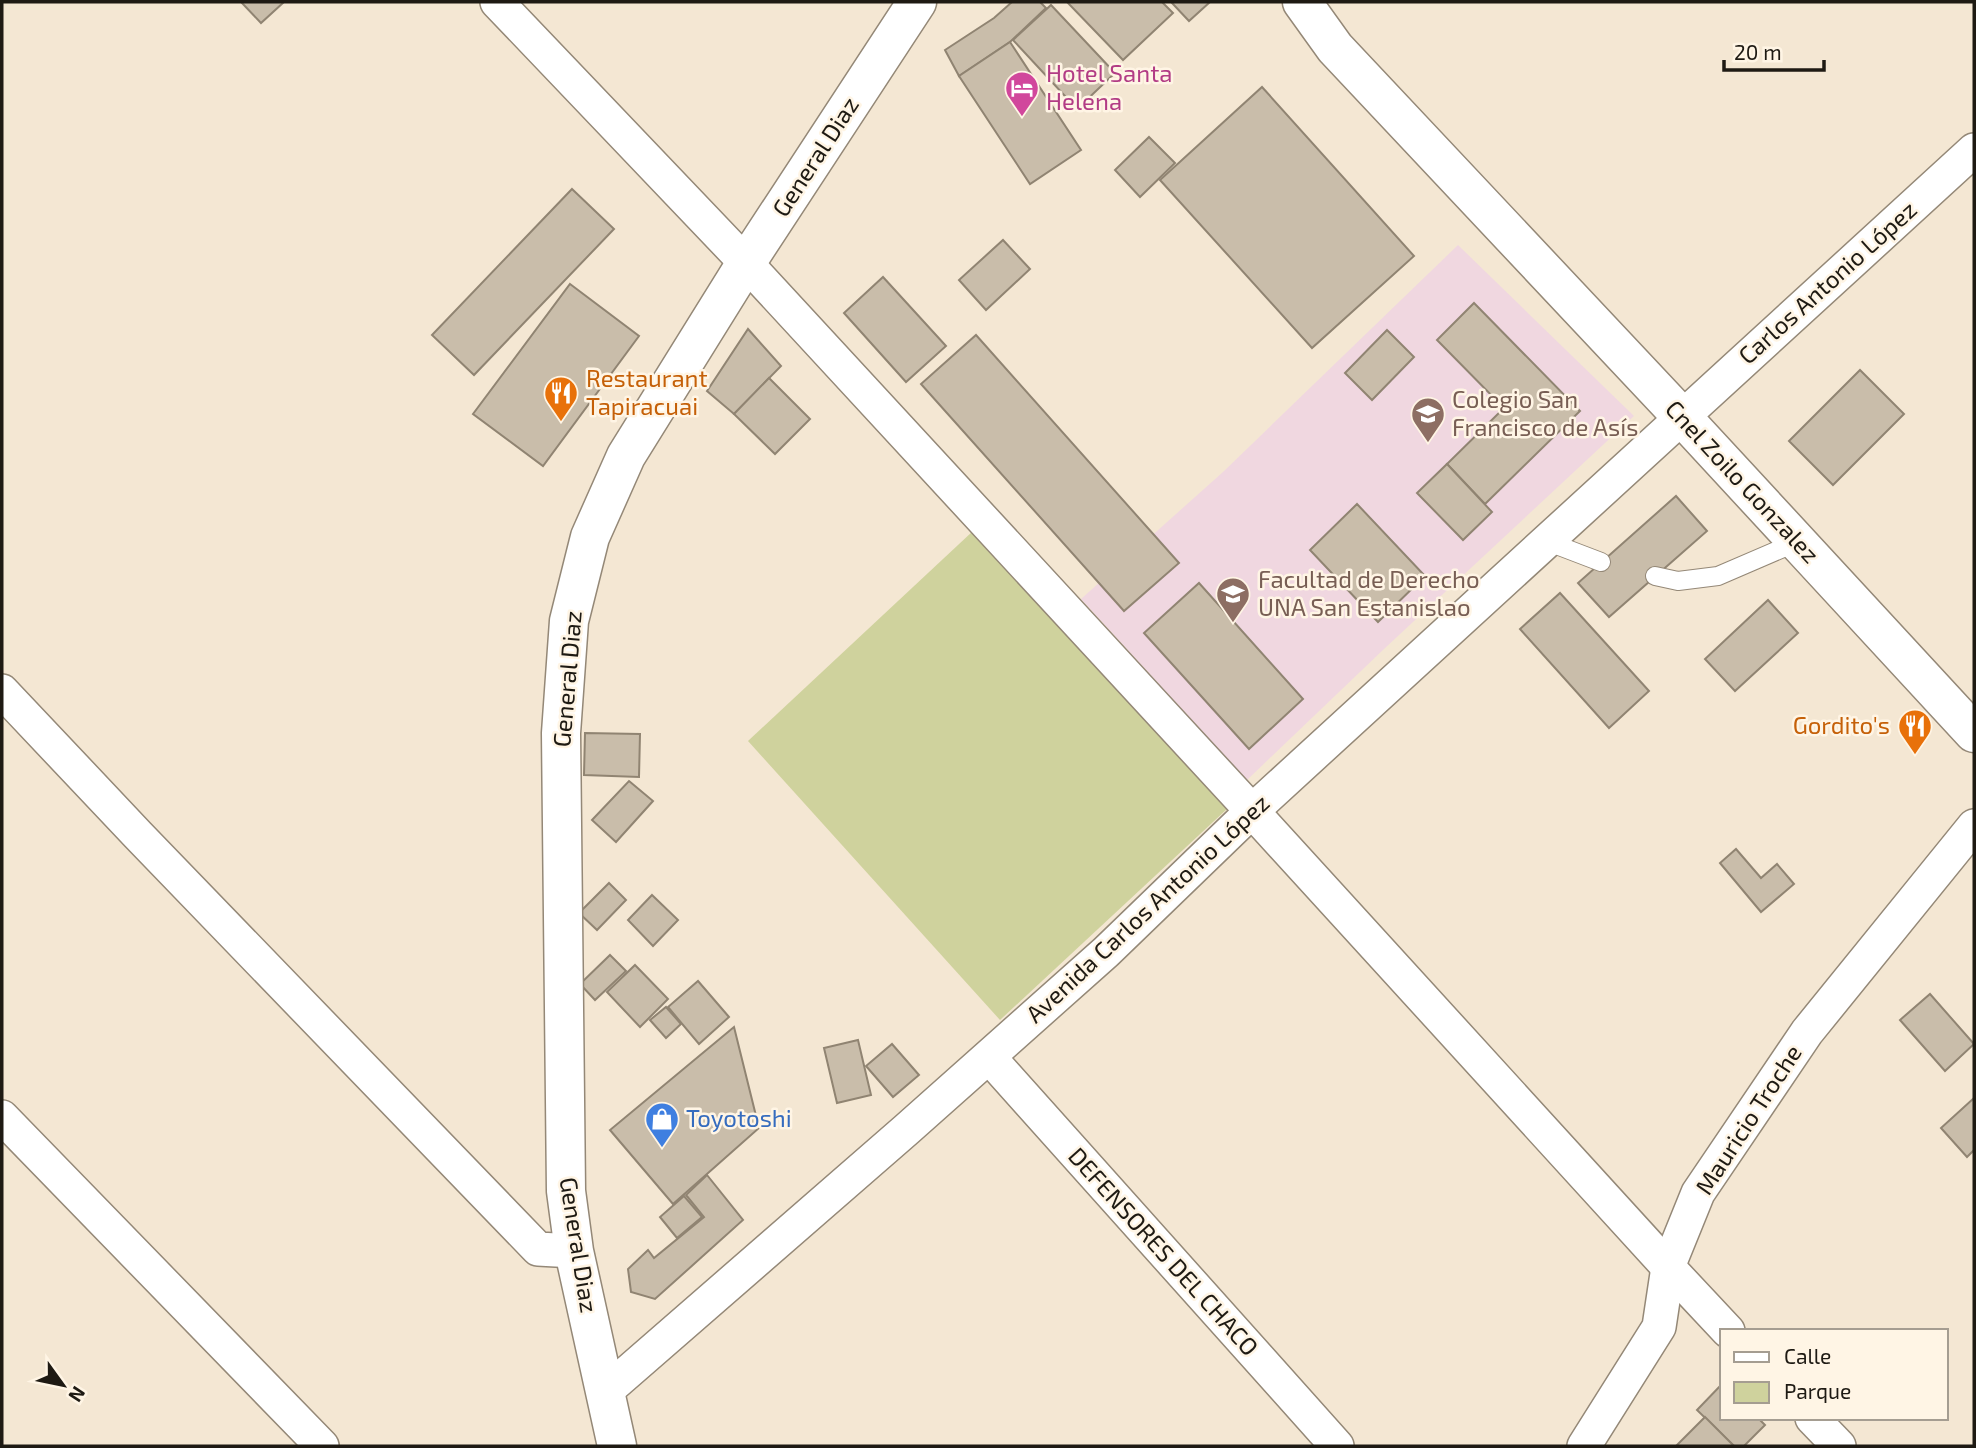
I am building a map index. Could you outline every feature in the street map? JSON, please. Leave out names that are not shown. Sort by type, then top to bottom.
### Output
[{"type":"street","points":[[497,2],[747,263],[1726,1329]]},
{"type":"street","name":"General Diaz","points":[[617,1446],[574,1251],[566,1191],[561,733],[569,621],[590,537],[626,456],[747,263],[917,2]]},
{"type":"street","name":"Cnel Zoilo Gonzalez","points":[[1272,2],[1302,28],[1335,48]]},
{"type":"street","name":"Cnel Zoilo Gonzalez","points":[[1302,2],[1335,48],[1974,733]]},
{"type":"street","name":"Carlos Antonio López","points":[[1682,417],[1974,150]]},
{"type":"street","name":"Avenida Carlos Antonio López","points":[[605,1392],[1106,952],[1252,811],[1682,417]]},
{"type":"street","points":[[2,691],[538,1249],[574,1251]]},
{"type":"street","name":"Mauricio Troche","points":[[1584,1446],[1659,1327],[1668,1267],[1698,1193],[1807,1032],[1974,826]]},
{"type":"street","name":"DEFENSORES DEL CHACO","points":[[989,1057],[1337,1446]]},
{"type":"street","points":[[2,1117],[322,1446]]},
{"type":"street","points":[[1814,1420],[1839,1446]]},
{"type":"lane","points":[[1546,541],[1601,562]]},
{"type":"lane","points":[[1655,576],[1678,581],[1717,576],[1797,541]]},
{"type":"shaded area","name":"Colegio San Francisco de Asís","points":[[1458,245],[1634,416],[1247,780],[1081,599],[1223,472]]},
{"type":"green space","points":[[973,531],[1227,809],[1000,1020],[748,741]]},
{"type":"building","points":[[241,2],[284,2],[261,23]]},
{"type":"building","points":[[1012,2],[1040,2],[1046,8],[1010,42],[959,76],[945,50],[994,18]]},
{"type":"building","points":[[1067,2],[1162,2],[1173,13],[1123,60]]},
{"type":"building","points":[[1210,2],[1189,21],[1172,3]]},
{"type":"building","points":[[1051,5],[1115,73],[1077,109],[1013,40]]},
{"type":"building","points":[[1010,42],[1081,150],[1030,184],[959,76]]},
{"type":"building","points":[[1262,87],[1414,256],[1312,348],[1160,180]]},
{"type":"building","points":[[1149,137],[1175,163],[1140,197],[1115,170]]},
{"type":"building","points":[[572,189],[614,229],[474,375],[432,335]]},
{"type":"building","points":[[1003,240],[1030,269],[986,310],[959,280]]},
{"type":"building","points":[[883,277],[946,346],[906,382],[844,313]]},
{"type":"building","points":[[570,284],[639,336],[543,466],[473,414]]},
{"type":"building","points":[[1474,303],[1580,411],[1485,504],[1447,464],[1504,408],[1437,340]]},
{"type":"building","points":[[748,329],[781,366],[734,414],[707,391]]},
{"type":"building","points":[[1387,330],[1414,357],[1372,400],[1345,373]]},
{"type":"building","points":[[976,335],[1179,563],[1124,611],[921,384]]},
{"type":"building","points":[[1860,370],[1904,414],[1833,485],[1789,441]]},
{"type":"building","points":[[769,378],[810,419],[775,454],[734,414]]},
{"type":"building","points":[[1447,464],[1492,512],[1463,540],[1417,493]]},
{"type":"building","points":[[1676,496],[1707,531],[1609,617],[1578,583]]},
{"type":"building","points":[[1357,504],[1425,576],[1378,622],[1310,550]]},
{"type":"building","points":[[1199,583],[1303,699],[1249,749],[1144,633]]},
{"type":"building","points":[[1560,593],[1649,691],[1609,728],[1520,629]]},
{"type":"building","points":[[1768,600],[1798,633],[1735,691],[1705,659]]},
{"type":"building","points":[[585,733],[640,734],[639,777],[584,775]]},
{"type":"building","points":[[629,781],[653,801],[616,842],[592,820]]},
{"type":"building","points":[[1736,849],[1761,878],[1777,864],[1794,884],[1761,912],[1720,863]]},
{"type":"building","points":[[609,883],[626,900],[597,930],[579,913]]},
{"type":"building","points":[[652,895],[678,920],[653,946],[628,920]]},
{"type":"building","points":[[610,955],[626,971],[595,1000],[580,984]]},
{"type":"building","points":[[635,965],[668,999],[640,1027],[607,992]]},
{"type":"building","points":[[698,981],[729,1017],[699,1044],[668,1007]]},
{"type":"building","points":[[1930,994],[1974,1044],[1945,1071],[1900,1020]]},
{"type":"building","points":[[666,1007],[681,1024],[666,1038],[650,1020]]},
{"type":"building","points":[[734,1027],[759,1128],[673,1204],[610,1130]]},
{"type":"building","points":[[858,1040],[871,1095],[837,1103],[824,1048]]},
{"type":"building","points":[[892,1044],[919,1075],[893,1097],[866,1066]]},
{"type":"building","points":[[1974,1098],[1974,1150],[1967,1157],[1941,1128]]},
{"type":"building","points":[[707,1175],[743,1220],[655,1299],[631,1292],[628,1269],[648,1250],[654,1258],[704,1217],[686,1195]]},
{"type":"building","points":[[684,1196],[702,1217],[677,1238],[660,1217]]},
{"type":"building","points":[[1720,1386],[1720,1420],[1760,1420],[1765,1425],[1744,1446],[1734,1446],[1697,1410]]},
{"type":"building","points":[[1705,1417],[1734,1446],[1676,1446]]},
{"type":"place","name":"Hotel Santa Helena","points":[[1022,118]]},
{"type":"place","name":"Restaurant Tapiracuai","points":[[561,423]]},
{"type":"place","name":"Colegio San Francisco de Asís","points":[[1428,444]]},
{"type":"place","name":"Facultad de Derecho UNA San Estanislao","points":[[1233,624]]},
{"type":"place","name":"Gordito's","points":[[1915,756]]},
{"type":"place","name":"Toyotoshi","points":[[662,1149]]}]
